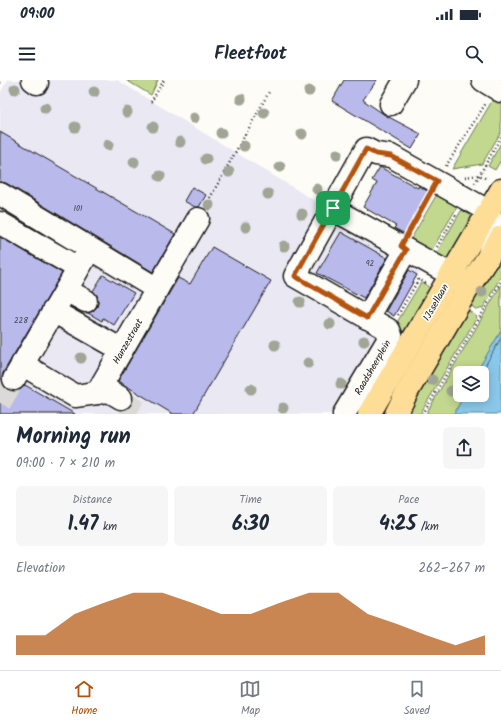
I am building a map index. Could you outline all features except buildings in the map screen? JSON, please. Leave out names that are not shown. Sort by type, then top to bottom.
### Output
[{"type":"main road","name":"IJssellaan","points":[[369,414],[501,190]]},
{"type":"main road","points":[[396,414],[407,392],[501,237]]},
{"type":"street","points":[[391,104],[405,80]]},
{"type":"street","points":[[470,286],[333,208],[366,149],[376,154],[391,156],[488,211],[492,217],[494,227],[487,259]]},
{"type":"street","points":[[0,194],[157,289]]},
{"type":"street","name":"Raadsheerplein","points":[[333,208],[295,276],[389,330],[391,335],[344,414]]},
{"type":"street","name":"Hanzestraat","points":[[97,393],[198,219]]},
{"type":"street","points":[[0,223],[78,268]]},
{"type":"street","points":[[367,318],[404,248]]},
{"type":"street","points":[[90,249],[18,371],[75,396],[109,391],[121,398]]},
{"type":"street","points":[[66,290],[86,301]]},
{"type":"street","points":[[53,311],[122,350]]},
{"type":"path","points":[[151,102],[164,80]]},
{"type":"path","points":[[404,248],[437,181],[493,86]]},
{"type":"path","points":[[198,219],[269,92]]},
{"type":"path","points":[[389,330],[418,280]]},
{"type":"path","points":[[423,414],[501,281]]},
{"type":"shaded area","points":[[8,80],[117,80],[423,267],[337,414],[0,414],[0,93]]},
{"type":"green space","points":[[126,80],[158,80],[151,95]]},
{"type":"green space","points":[[495,96],[501,99],[501,132],[482,164],[452,169]]},
{"type":"green space","points":[[501,143],[501,160],[495,170],[488,166]]},
{"type":"green space","points":[[440,189],[460,202],[430,253],[409,242]]},
{"type":"green space","points":[[465,204],[478,214],[449,264],[435,256]]},
{"type":"green space","points":[[501,253],[501,276],[483,308],[477,310],[470,305]]},
{"type":"green space","points":[[424,283],[431,289],[362,414],[351,414],[396,324],[420,284]]},
{"type":"green space","points":[[501,285],[501,331],[480,366],[454,366]]},
{"type":"green space","points":[[467,311],[477,317],[420,414],[407,414]]},
{"type":"green space","points":[[453,368],[453,402],[460,402],[454,414],[426,414]]},
{"type":"water","points":[[501,331],[501,414],[454,414],[460,402],[489,402],[489,366],[480,366]]},
{"type":"tunnel","points":[[0,403],[14,379]]},
{"type":"tunnel","points":[[121,398],[128,405],[144,414]]},
{"type":"route","points":[[366,149],[376,154],[391,156],[437,181],[401,246],[406,250],[367,318],[295,276],[333,208],[366,149]]}]
